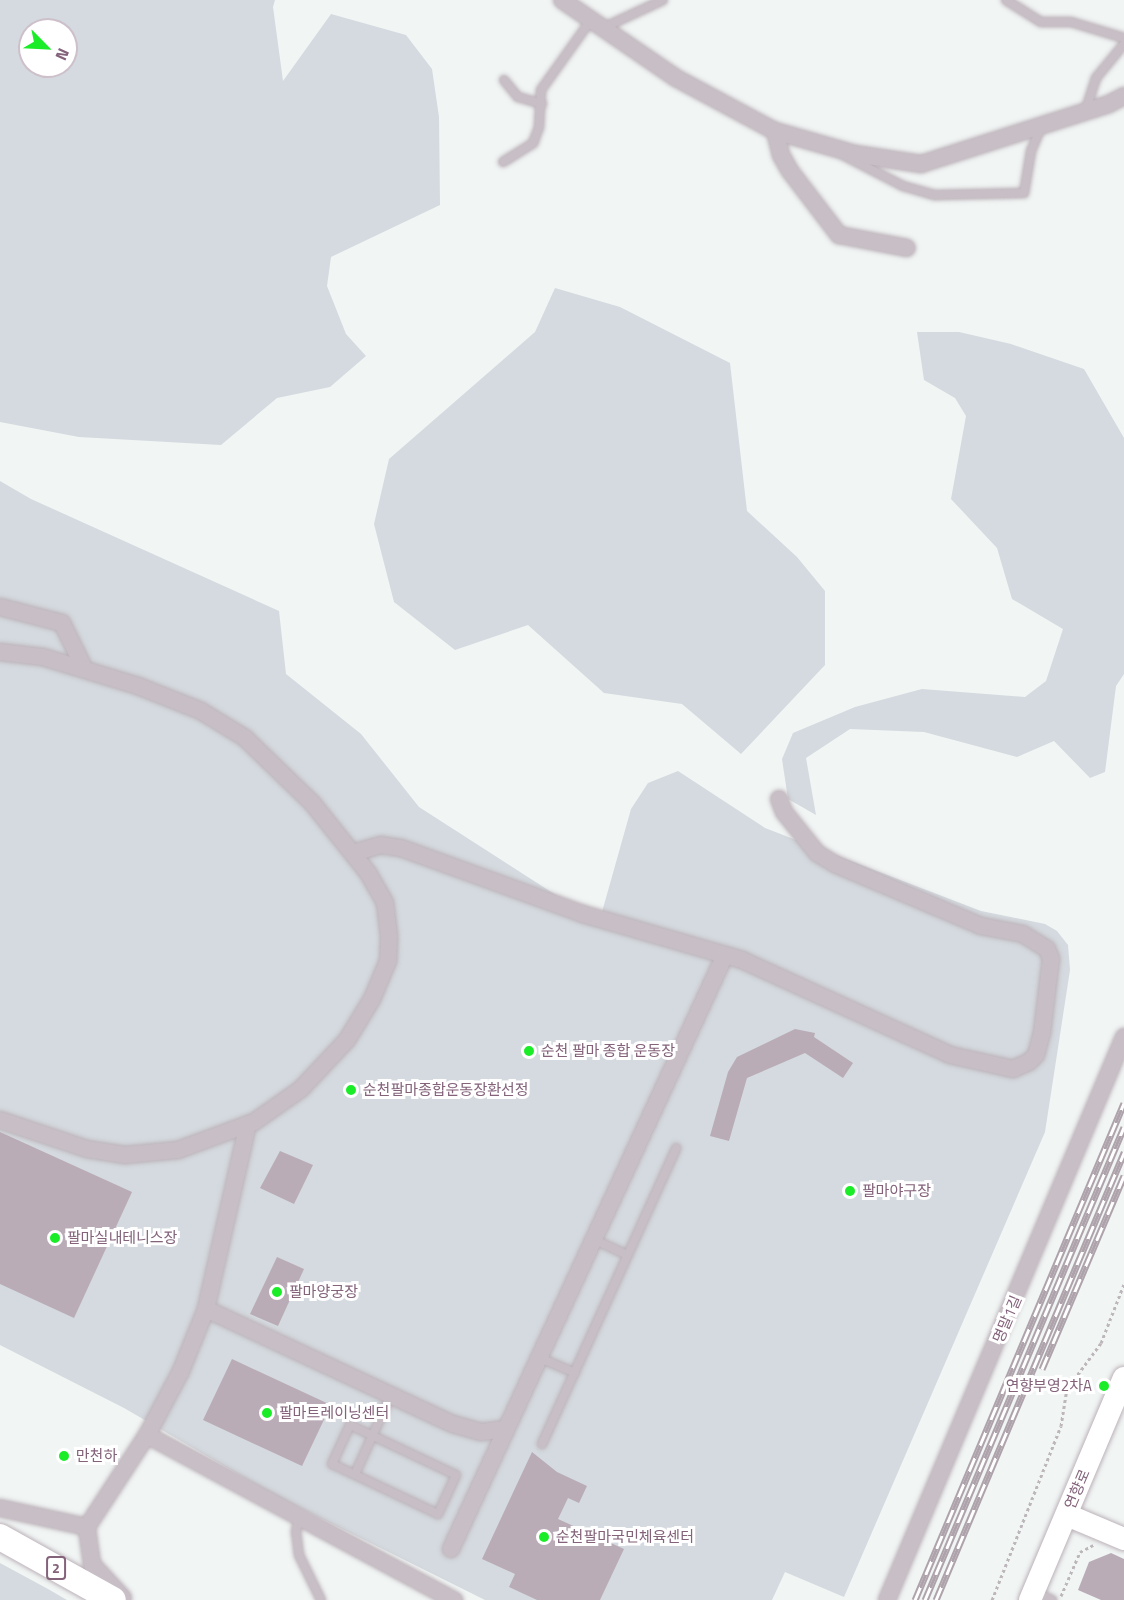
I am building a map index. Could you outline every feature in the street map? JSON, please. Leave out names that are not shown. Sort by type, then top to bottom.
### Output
[{"type":"main road","name":"연향로","points":[[1039,1597],[1067,1515],[1124,1378]]},
{"type":"main road","points":[[1067,1515],[1124,1539]]},
{"type":"main road","name":"2","points":[[0,1537],[113,1600]]},
{"type":"street","points":[[562,0],[694,89],[776,131],[836,149],[902,164],[921,164],[1041,127],[1124,96]]},
{"type":"street","points":[[776,131],[781,156],[790,171],[839,235],[907,248]]},
{"type":"street","points":[[0,607],[62,623],[84,668]]},
{"type":"street","points":[[0,652],[84,668],[201,711],[225,724],[272,761],[353,852],[385,903],[389,920],[388,961],[372,999],[347,1040],[301,1089],[248,1124],[178,1150],[125,1155],[77,1146],[0,1120]]},
{"type":"street","points":[[353,852],[381,845],[401,849],[583,914],[725,955],[762,968],[950,1055],[1013,1069],[1022,1068],[1036,1055],[1051,959],[1042,944],[1011,930],[981,926],[835,864],[817,853],[784,812],[778,800]]},
{"type":"street","points":[[451,1549],[725,955]]},
{"type":"street","name":"명말1길","points":[[887,1600],[1124,1036]]},
{"type":"street","points":[[126,1600],[92,1564],[87,1527],[147,1435],[181,1371],[206,1310],[248,1124]]},
{"type":"street","points":[[206,1310],[470,1430],[506,1429]]},
{"type":"street","points":[[147,1435],[454,1600]]},
{"type":"street","points":[[0,1508],[87,1527]]},
{"type":"lane","points":[[502,162],[533,143],[540,127],[542,90],[597,24],[663,0]]},
{"type":"lane","points":[[1006,0],[1041,22],[1071,22],[1124,38]]},
{"type":"lane","points":[[1085,112],[1096,78],[1124,44]]},
{"type":"lane","points":[[504,80],[518,97],[542,104]]},
{"type":"lane","points":[[836,149],[849,162],[935,195],[1024,193],[1031,151],[1041,127]]},
{"type":"lane","points":[[542,1444],[675,1148]]},
{"type":"lane","points":[[595,1240],[627,1255]]},
{"type":"lane","points":[[540,1358],[575,1373]]},
{"type":"lane","points":[[355,1474],[391,1395]]},
{"type":"lane","points":[[350,1425],[456,1475],[438,1514],[355,1474],[332,1464],[350,1425]]},
{"type":"lane","points":[[300,1516],[296,1531],[299,1555],[321,1600]]},
{"type":"path","points":[[992,1600],[1061,1426],[1067,1389],[1101,1342],[1124,1284]]},
{"type":"path","points":[[1060,1600],[1080,1552],[1094,1545],[1102,1548]]},
{"type":"shaded area","points":[[0,0],[275,0],[273,7],[283,81],[331,14],[406,35],[432,69],[439,117],[440,205],[331,257],[327,286],[346,334],[366,356],[330,387],[277,398],[221,445],[79,437],[0,422]]},
{"type":"shaded area","points":[[555,288],[620,307],[730,363],[747,511],[797,557],[825,591],[825,665],[741,754],[682,704],[604,693],[528,625],[455,650],[394,602],[374,524],[389,459],[535,332]]},
{"type":"shaded area","points":[[917,332],[959,332],[1011,344],[1084,369],[1124,438],[1124,674],[1116,686],[1105,772],[1090,778],[1054,741],[1017,757],[924,732],[850,729],[806,758],[816,815],[788,799],[782,759],[793,733],[855,707],[922,689],[1025,697],[1046,681],[1063,629],[1012,599],[997,548],[951,499],[966,416],[955,398],[924,380]]},
{"type":"shaded area","name":"순천 팔마 종합 운동장","points":[[0,481],[31,499],[279,611],[286,674],[361,734],[419,807],[573,906],[602,912],[631,809],[648,783],[678,771],[765,828],[981,911],[1045,924],[1057,931],[1068,945],[1070,970],[1045,1132],[844,1597],[785,1572],[772,1600],[485,1600],[274,1495],[124,1408],[0,1345]]},
{"type":"shaded area","points":[[0,1563],[48,1589],[67,1600],[0,1600]]},
{"type":"building","points":[[795,1029],[815,1033],[814,1037],[853,1063],[843,1078],[805,1053],[747,1078],[729,1141],[710,1136],[728,1072],[737,1057]]},
{"type":"building","name":"팔마실내테니스장","points":[[0,1132],[132,1192],[74,1318],[0,1284]]},
{"type":"building","points":[[280,1151],[313,1165],[294,1204],[260,1188]]},
{"type":"building","name":"팔마양궁장","points":[[277,1257],[304,1269],[278,1326],[250,1314]]},
{"type":"building","name":"팔마트레이닝센터","points":[[232,1359],[331,1405],[302,1466],[203,1420]]},
{"type":"building","name":"순천팔마국민체육센터","points":[[532,1452],[557,1472],[587,1486],[579,1503],[568,1498],[558,1519],[624,1549],[600,1600],[537,1600],[509,1587],[515,1574],[482,1559]]},
{"type":"building","points":[[1111,1553],[1124,1559],[1124,1600],[1101,1600],[1078,1590],[1089,1562]]},
{"type":"railway","points":[[915,1600],[1124,1103]]},
{"type":"railway","points":[[925,1600],[1124,1127]]},
{"type":"railway","points":[[936,1600],[1124,1152]]},
{"type":"railway","points":[[1042,1369],[1124,1176]]},
{"type":"place","name":"순천 팔마 종합 운동장","points":[[529,1051]]},
{"type":"place","name":"순천팔마종합운동장환선정","points":[[351,1090]]},
{"type":"place","name":"팔마야구장","points":[[850,1191]]},
{"type":"place","name":"팔마실내테니스장","points":[[55,1238]]},
{"type":"place","name":"팔마양궁장","points":[[277,1292]]},
{"type":"place","name":"연향부영2차A","points":[[1104,1386]]},
{"type":"place","name":"팔마트레이닝센터","points":[[267,1413]]},
{"type":"place","name":"만천하","points":[[64,1456]]},
{"type":"place","name":"순천팔마국민체육센터","points":[[544,1537]]}]
